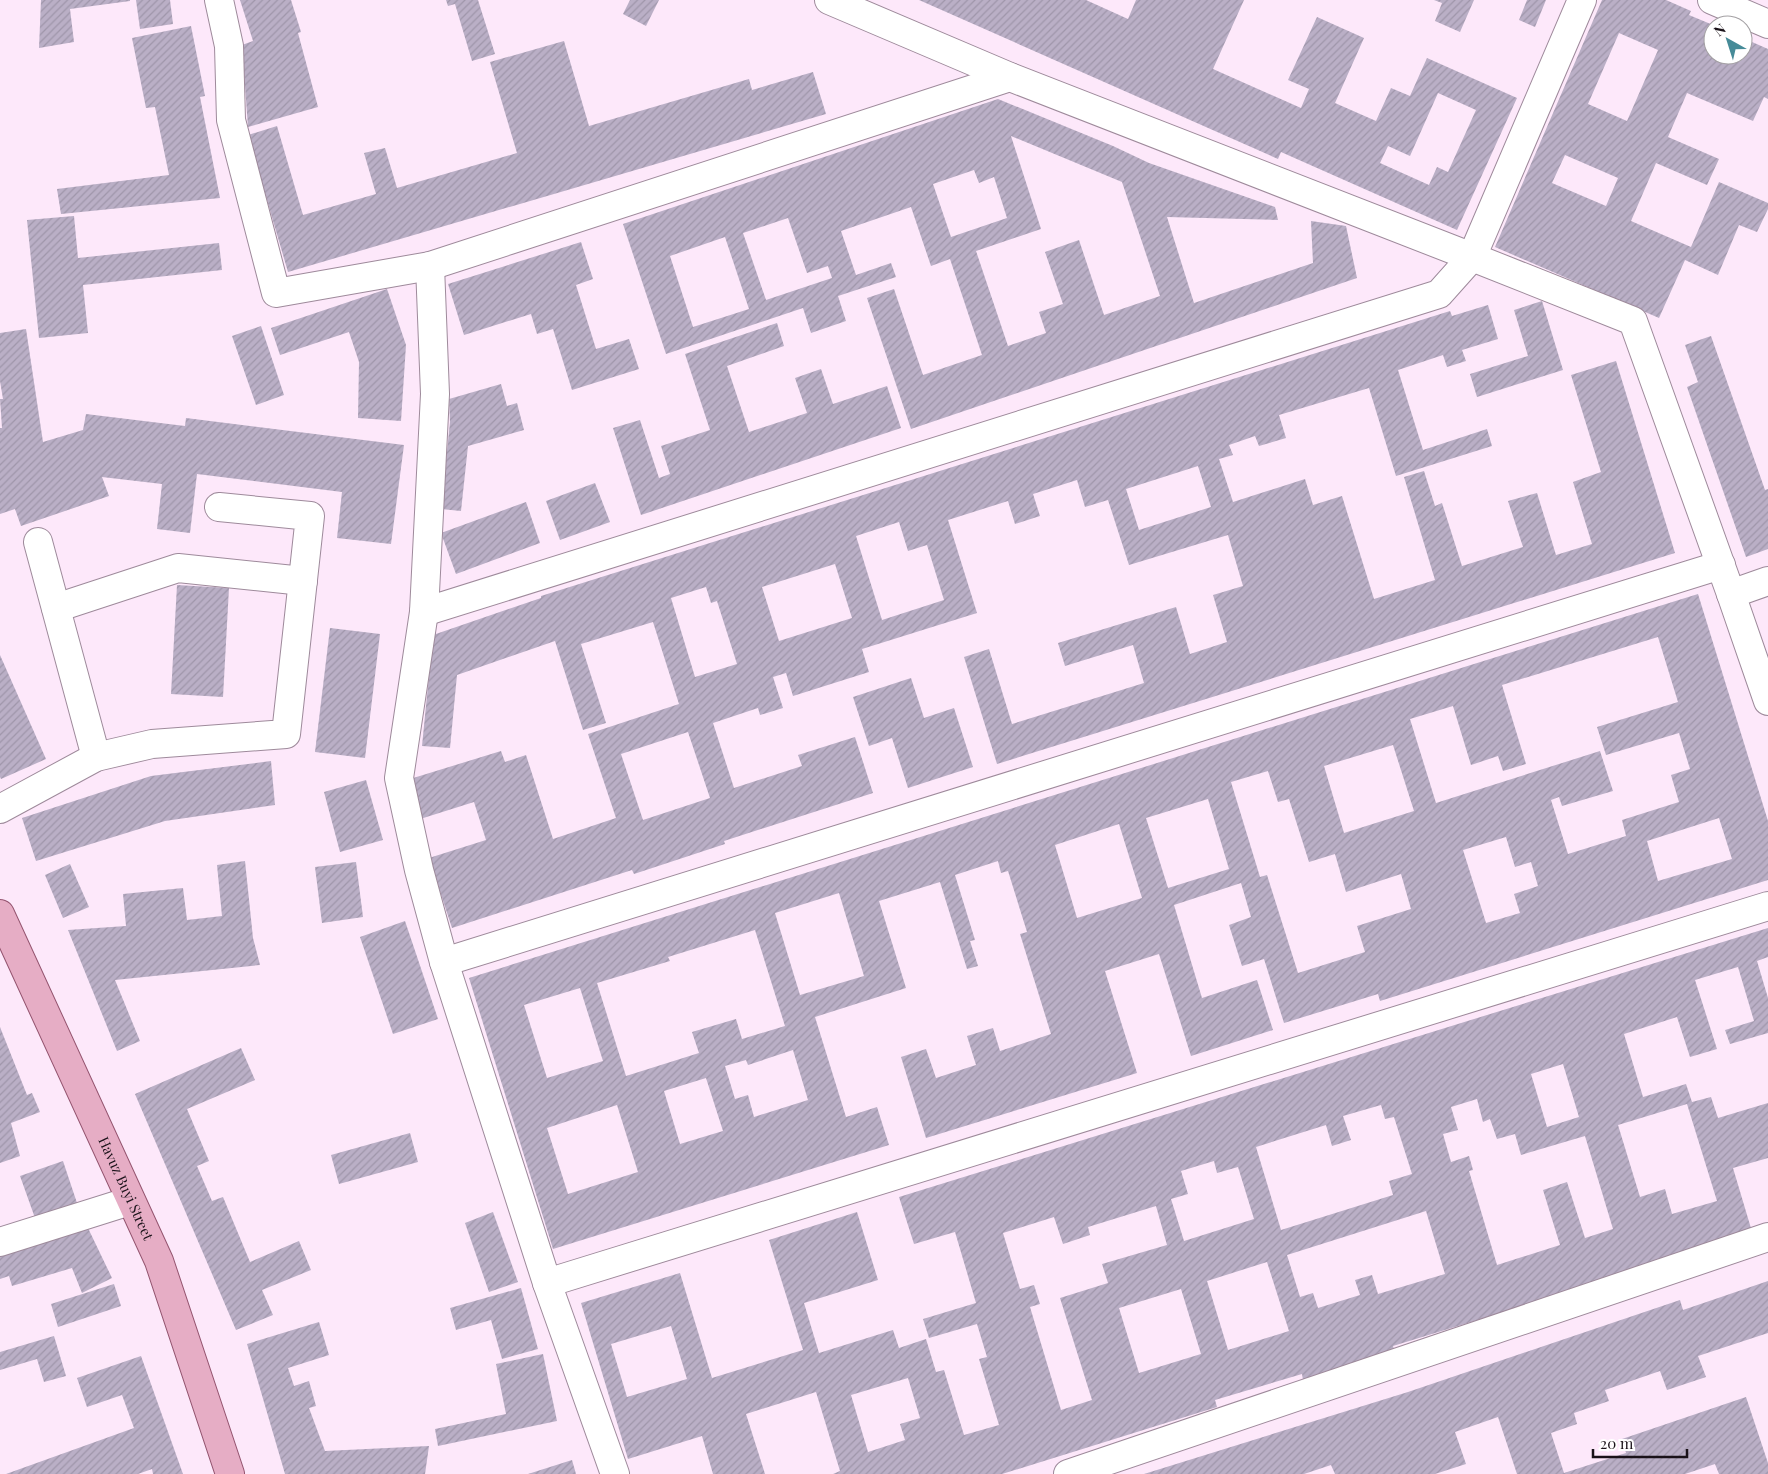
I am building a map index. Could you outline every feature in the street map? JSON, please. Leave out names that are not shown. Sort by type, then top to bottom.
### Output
[{"type":"main road","name":"Havuz Buyi Street","points":[[0,914],[158,1261],[230,1474]]},
{"type":"street","points":[[219,0],[229,46],[231,120],[276,293],[430,266],[1010,77]]},
{"type":"street","points":[[829,0],[1010,77],[1633,321],[1768,701]]},
{"type":"street","points":[[424,612],[1438,294],[1472,257],[1582,0]]},
{"type":"street","points":[[1712,0],[1768,24]]},
{"type":"street","points":[[430,266],[435,394],[424,612],[399,778],[419,870],[444,962],[547,1283],[615,1474]]},
{"type":"street","points":[[0,809],[96,757],[152,744],[286,734],[310,516],[218,507]]},
{"type":"street","points":[[38,542],[96,757]]},
{"type":"street","points":[[444,962],[1721,565]]},
{"type":"street","points":[[56,608],[178,568],[303,581]]},
{"type":"street","points":[[1731,594],[1768,581]]},
{"type":"street","points":[[547,1283],[1768,906]]},
{"type":"street","points":[[0,1242],[130,1201]]},
{"type":"street","points":[[1068,1474],[1768,1237]]},
{"type":"building","points":[[41,0],[130,1],[70,9],[74,42],[39,48]]},
{"type":"building","points":[[136,0],[170,0],[173,24],[140,29]]},
{"type":"building","points":[[240,0],[291,0],[301,32],[298,33],[318,107],[248,127],[242,45],[253,41]]},
{"type":"building","points":[[446,0],[478,0],[495,54],[472,61],[455,4],[448,6]]},
{"type":"building","points":[[630,0],[659,0],[646,26],[623,14]]},
{"type":"building","points":[[919,0],[1086,0],[1128,19],[1136,0],[1244,0],[1213,69],[1301,108],[1309,89],[1288,80],[1317,17],[1364,38],[1335,103],[1376,121],[1391,88],[1410,96],[1427,58],[1517,98],[1457,230],[1281,152],[1278,159]],"holes":[[[1438,93],[1476,110],[1448,172],[1437,167],[1429,185],[1380,163],[1388,146],[1410,156]]]},
{"type":"building","points":[[1434,0],[1474,0],[1460,32],[1435,21],[1442,3]]},
{"type":"building","points":[[1527,0],[1546,0],[1535,27],[1519,20]]},
{"type":"building","points":[[1602,0],[1666,0],[1691,11],[1689,15],[1703,21],[1703,65],[1753,65],[1753,42],[1768,49],[1768,99],[1764,97],[1753,121],[1687,93],[1668,137],[1719,159],[1707,185],[1656,163],[1631,221],[1691,247],[1719,182],[1768,203],[1768,209],[1757,232],[1739,225],[1718,275],[1685,260],[1659,318],[1495,247]],"holes":[[[1619,33],[1658,50],[1627,121],[1588,104]],[[1565,155],[1618,178],[1606,206],[1552,183]]]},
{"type":"building","points":[[191,26],[205,96],[200,97],[220,198],[61,214],[57,189],[169,175],[155,107],[146,108],[132,38]]},
{"type":"building","points":[[564,41],[589,126],[749,79],[752,90],[813,72],[826,114],[288,272],[248,135],[277,126],[303,215],[376,194],[364,153],[385,148],[397,188],[517,153],[490,62]]},
{"type":"building","points":[[998,99],[1113,146],[1149,163],[1275,207],[1278,220],[1167,217],[1194,303],[1313,263],[1311,221],[1346,226],[1357,278],[911,429],[867,298],[894,289],[923,375],[982,355],[950,259],[931,266],[911,207],[841,231],[856,275],[891,263],[896,277],[838,296],[846,321],[811,333],[803,308],[666,354],[623,224]],"holes":[[[1011,136],[1122,182],[1160,296],[1104,315],[1079,240],[1045,252],[1063,304],[1039,312],[1046,333],[1008,346],[976,251],[1041,229]],[[974,170],[979,183],[994,177],[1007,218],[951,237],[933,184]],[[788,218],[807,273],[828,266],[832,278],[766,300],[743,233]],[[725,237],[749,309],[693,327],[670,256]]]},
{"type":"building","points":[[74,216],[78,258],[219,243],[222,270],[83,285],[88,333],[39,338],[27,220]]},
{"type":"building","points":[[581,242],[593,279],[576,285],[596,349],[629,339],[639,369],[572,390],[553,329],[537,334],[531,314],[464,335],[448,284]]},
{"type":"building","points":[[387,289],[406,345],[401,421],[358,418],[359,362],[349,332],[280,355],[271,328]]},
{"type":"building","points":[[1542,301],[1563,370],[1477,397],[1470,374],[1528,356],[1514,310]]},
{"type":"building","points":[[1488,305],[1498,339],[1462,350],[1466,361],[1447,367],[1443,355],[1398,370],[1423,450],[1487,429],[1492,446],[1396,476],[1369,388],[1279,415],[1286,438],[1259,446],[1255,436],[1229,445],[1233,455],[1219,459],[1233,502],[1305,479],[1313,505],[1342,496],[1374,599],[1435,580],[1404,477],[1424,471],[1435,506],[1442,503],[1462,566],[1523,547],[1508,501],[1537,493],[1556,555],[1592,544],[1573,482],[1601,472],[1571,375],[1616,361],[1675,553],[997,764],[964,657],[989,649],[1012,724],[1144,683],[1133,645],[1065,666],[1058,643],[1176,607],[1190,654],[1227,642],[1213,595],[1243,586],[1228,535],[1129,565],[1108,500],[1085,507],[1077,480],[1033,494],[1040,516],[1015,524],[1008,501],[948,520],[977,613],[862,649],[869,672],[793,696],[786,673],[773,677],[783,708],[760,715],[758,708],[713,723],[734,788],[802,766],[798,755],[855,737],[873,793],[724,841],[725,844],[634,874],[632,870],[452,928],[429,858],[486,840],[474,802],[417,820],[410,779],[501,751],[505,762],[526,755],[553,839],[616,818],[588,734],[679,704],[653,622],[581,644],[606,723],[583,730],[555,641],[457,675],[450,748],[422,746],[433,635],[541,598],[541,596],[1450,311],[1452,316]],"holes":[[[1198,466],[1211,507],[1139,530],[1126,489]],[[899,522],[908,551],[927,545],[944,600],[882,620],[856,536]],[[835,564],[852,618],[779,641],[762,587]],[[706,587],[711,603],[717,601],[737,664],[695,677],[671,598]],[[688,732],[710,798],[643,820],[621,754]]]},
{"type":"building","points":[[777,323],[784,346],[727,366],[749,432],[807,413],[795,378],[821,369],[833,404],[887,386],[901,428],[641,515],[613,428],[640,420],[659,478],[670,474],[661,446],[710,430],[685,354]]},
{"type":"building","points":[[261,326],[284,395],[256,405],[232,336]]},
{"type":"building","points":[[26,329],[43,442],[83,430],[86,414],[185,426],[186,418],[404,445],[391,544],[337,538],[342,492],[197,474],[190,533],[157,529],[162,484],[102,477],[109,496],[21,526],[15,509],[0,514],[0,428],[2,428],[0,399],[3,399],[0,381],[0,333]]},
{"type":"building","points":[[1711,336],[1765,490],[1768,489],[1768,549],[1746,557],[1687,387],[1698,382],[1685,345]]},
{"type":"building","points":[[501,384],[507,406],[517,403],[524,430],[468,446],[461,511],[441,509],[450,422],[449,399]]},
{"type":"building","points":[[595,483],[610,522],[560,540],[546,501]]},
{"type":"building","points":[[526,502],[540,543],[456,574],[441,533]]},
{"type":"building","points":[[177,585],[229,588],[223,697],[171,694]]},
{"type":"building","points":[[1698,594],[1768,821],[1768,880],[1380,1001],[1378,994],[1284,1023],[1264,959],[1242,966],[1229,925],[1251,917],[1241,883],[1174,905],[1202,998],[1257,980],[1273,1030],[1191,1056],[1159,954],[1105,971],[1137,1073],[926,1138],[901,1057],[926,1049],[936,1078],[976,1065],[967,1036],[993,1028],[1000,1051],[1051,1034],[1020,934],[1027,932],[1008,871],[1001,873],[998,861],[955,875],[975,940],[970,941],[978,966],[967,969],[940,882],[879,901],[906,988],[815,1017],[846,1117],[877,1107],[889,1145],[553,1249],[469,978]],"holes":[[[1658,637],[1678,702],[1597,727],[1606,755],[1679,733],[1690,769],[1671,775],[1679,802],[1622,820],[1626,836],[1568,854],[1551,800],[1559,797],[1562,806],[1613,791],[1600,751],[1436,803],[1410,719],[1453,706],[1471,765],[1498,756],[1503,771],[1526,764],[1502,685]],[[1393,745],[1414,811],[1344,833],[1324,766]],[[1268,771],[1278,802],[1289,799],[1309,862],[1335,854],[1346,892],[1401,874],[1411,909],[1357,926],[1365,952],[1298,973],[1267,875],[1260,877],[1231,782]],[[1208,799],[1229,869],[1168,888],[1146,818]],[[1719,818],[1732,859],[1658,881],[1647,841]],[[1119,824],[1142,898],[1077,918],[1055,845]],[[1506,837],[1515,867],[1531,862],[1538,886],[1514,894],[1520,913],[1486,923],[1463,850]],[[839,893],[864,976],[800,995],[775,913]],[[755,930],[785,1026],[742,1039],[736,1019],[692,1032],[699,1053],[626,1076],[597,983],[670,961],[668,957]],[[580,988],[603,1061],[547,1078],[524,1005]],[[793,1050],[808,1100],[754,1117],[748,1095],[735,1099],[725,1066],[746,1060],[748,1065]],[[706,1078],[723,1131],[680,1144],[664,1091]],[[617,1105],[638,1172],[568,1194],[547,1128]]]},
{"type":"building","points":[[330,628],[380,634],[365,758],[315,752]]},
{"type":"building","points":[[0,655],[46,759],[1,779],[0,777]]},
{"type":"building","points":[[911,678],[924,718],[954,708],[973,767],[908,788],[892,738],[869,746],[853,697]]},
{"type":"building","points":[[271,761],[275,805],[165,821],[36,861],[22,818],[151,776]]},
{"type":"building","points":[[366,780],[383,840],[340,852],[324,792]]},
{"type":"building","points":[[245,861],[253,938],[260,965],[115,980],[140,1041],[117,1051],[68,930],[126,926],[123,894],[183,888],[187,920],[222,916],[217,865]]},
{"type":"building","points":[[356,862],[363,917],[322,923],[315,867]]},
{"type":"building","points":[[70,864],[89,907],[63,918],[45,875]]},
{"type":"building","points":[[405,921],[438,1019],[393,1034],[360,937]]},
{"type":"building","points":[[1768,928],[1768,957],[1757,961],[1768,998],[1768,1033],[1730,1044],[1725,1030],[1754,1021],[1738,967],[1695,980],[1717,1049],[1690,1057],[1677,1017],[1624,1034],[1643,1097],[1686,1084],[1692,1102],[1711,1097],[1718,1118],[1768,1103],[1768,1158],[1733,1168],[1753,1235],[1393,1346],[1395,1352],[1303,1380],[1302,1374],[1215,1400],[1217,1407],[1002,1474],[833,1474],[840,1471],[816,1392],[746,1414],[765,1474],[713,1474],[702,1436],[628,1459],[581,1303],[680,1273],[712,1378],[803,1350],[769,1240],[857,1212],[878,1280],[804,1303],[819,1353],[893,1330],[899,1348],[926,1339],[936,1372],[944,1370],[964,1435],[999,1425],[979,1359],[987,1357],[977,1324],[929,1338],[923,1319],[976,1303],[955,1232],[914,1244],[899,1197]],"holes":[[[1563,1064],[1579,1117],[1547,1127],[1531,1074]],[[1477,1099],[1483,1122],[1490,1119],[1497,1139],[1515,1134],[1521,1155],[1585,1136],[1613,1229],[1585,1238],[1567,1182],[1543,1190],[1560,1245],[1497,1265],[1469,1171],[1473,1170],[1469,1156],[1451,1162],[1443,1134],[1458,1130],[1451,1107]],[[1687,1104],[1717,1201],[1672,1214],[1665,1189],[1640,1197],[1618,1125]],[[1381,1105],[1385,1119],[1394,1117],[1412,1174],[1389,1181],[1393,1195],[1281,1230],[1256,1147],[1326,1125],[1332,1146],[1351,1140],[1343,1116]],[[1214,1161],[1217,1173],[1238,1167],[1254,1219],[1184,1241],[1171,1199],[1188,1194],[1181,1171]],[[1156,1206],[1167,1245],[1102,1264],[1108,1283],[1060,1298],[1092,1400],[1061,1410],[1030,1307],[1040,1304],[1034,1285],[1020,1289],[1003,1233],[1054,1217],[1063,1244],[1090,1235],[1088,1227]],[[1426,1211],[1445,1274],[1378,1294],[1372,1275],[1355,1280],[1360,1295],[1318,1308],[1313,1293],[1300,1297],[1287,1255]],[[1267,1262],[1289,1331],[1228,1350],[1207,1281]],[[1181,1289],[1201,1354],[1139,1373],[1119,1308]],[[671,1326],[687,1379],[627,1397],[611,1344]],[[908,1378],[920,1418],[900,1424],[905,1440],[868,1452],[851,1395]]]},
{"type":"building","points":[[0,1027],[27,1095],[32,1093],[40,1112],[11,1123],[20,1156],[0,1163]]},
{"type":"building","points":[[241,1048],[255,1080],[187,1109],[209,1161],[197,1166],[212,1201],[223,1197],[250,1262],[299,1241],[311,1270],[262,1290],[273,1315],[236,1330],[135,1094]]},
{"type":"building","points":[[410,1133],[418,1162],[339,1184],[331,1155]]},
{"type":"building","points":[[63,1161],[77,1203],[35,1218],[20,1176]]},
{"type":"building","points":[[493,1212],[518,1282],[489,1292],[465,1223]]},
{"type":"building","points":[[88,1228],[112,1278],[82,1293],[72,1268],[12,1286],[9,1276],[0,1279],[0,1256]]},
{"type":"building","points":[[1768,1281],[1768,1333],[1698,1356],[1706,1377],[1667,1390],[1660,1371],[1605,1390],[1609,1401],[1574,1413],[1577,1424],[1551,1433],[1564,1473],[1626,1453],[1622,1439],[1746,1397],[1768,1463],[1768,1474],[1719,1474],[1715,1464],[1685,1474],[1517,1474],[1498,1417],[1455,1432],[1466,1464],[1435,1474],[1335,1474],[1331,1465],[1304,1474],[1144,1474],[1408,1392],[1680,1300],[1683,1310]]},
{"type":"building","points":[[114,1284],[121,1306],[58,1327],[51,1304]]},
{"type":"building","points":[[521,1288],[538,1349],[502,1359],[491,1320],[456,1330],[450,1308]]},
{"type":"building","points":[[319,1322],[329,1355],[288,1368],[294,1386],[309,1381],[316,1406],[309,1408],[325,1451],[429,1446],[425,1474],[285,1474],[247,1344]]},
{"type":"building","points":[[54,1336],[66,1376],[44,1382],[37,1359],[0,1370],[0,1352]]},
{"type":"building","points":[[543,1354],[557,1421],[438,1446],[435,1429],[506,1414],[496,1364]]},
{"type":"building","points":[[141,1356],[183,1474],[153,1474],[152,1469],[138,1474],[6,1474],[134,1428],[122,1395],[87,1407],[77,1378]]},
{"type":"building","points":[[572,1460],[576,1474],[528,1474]]}]
